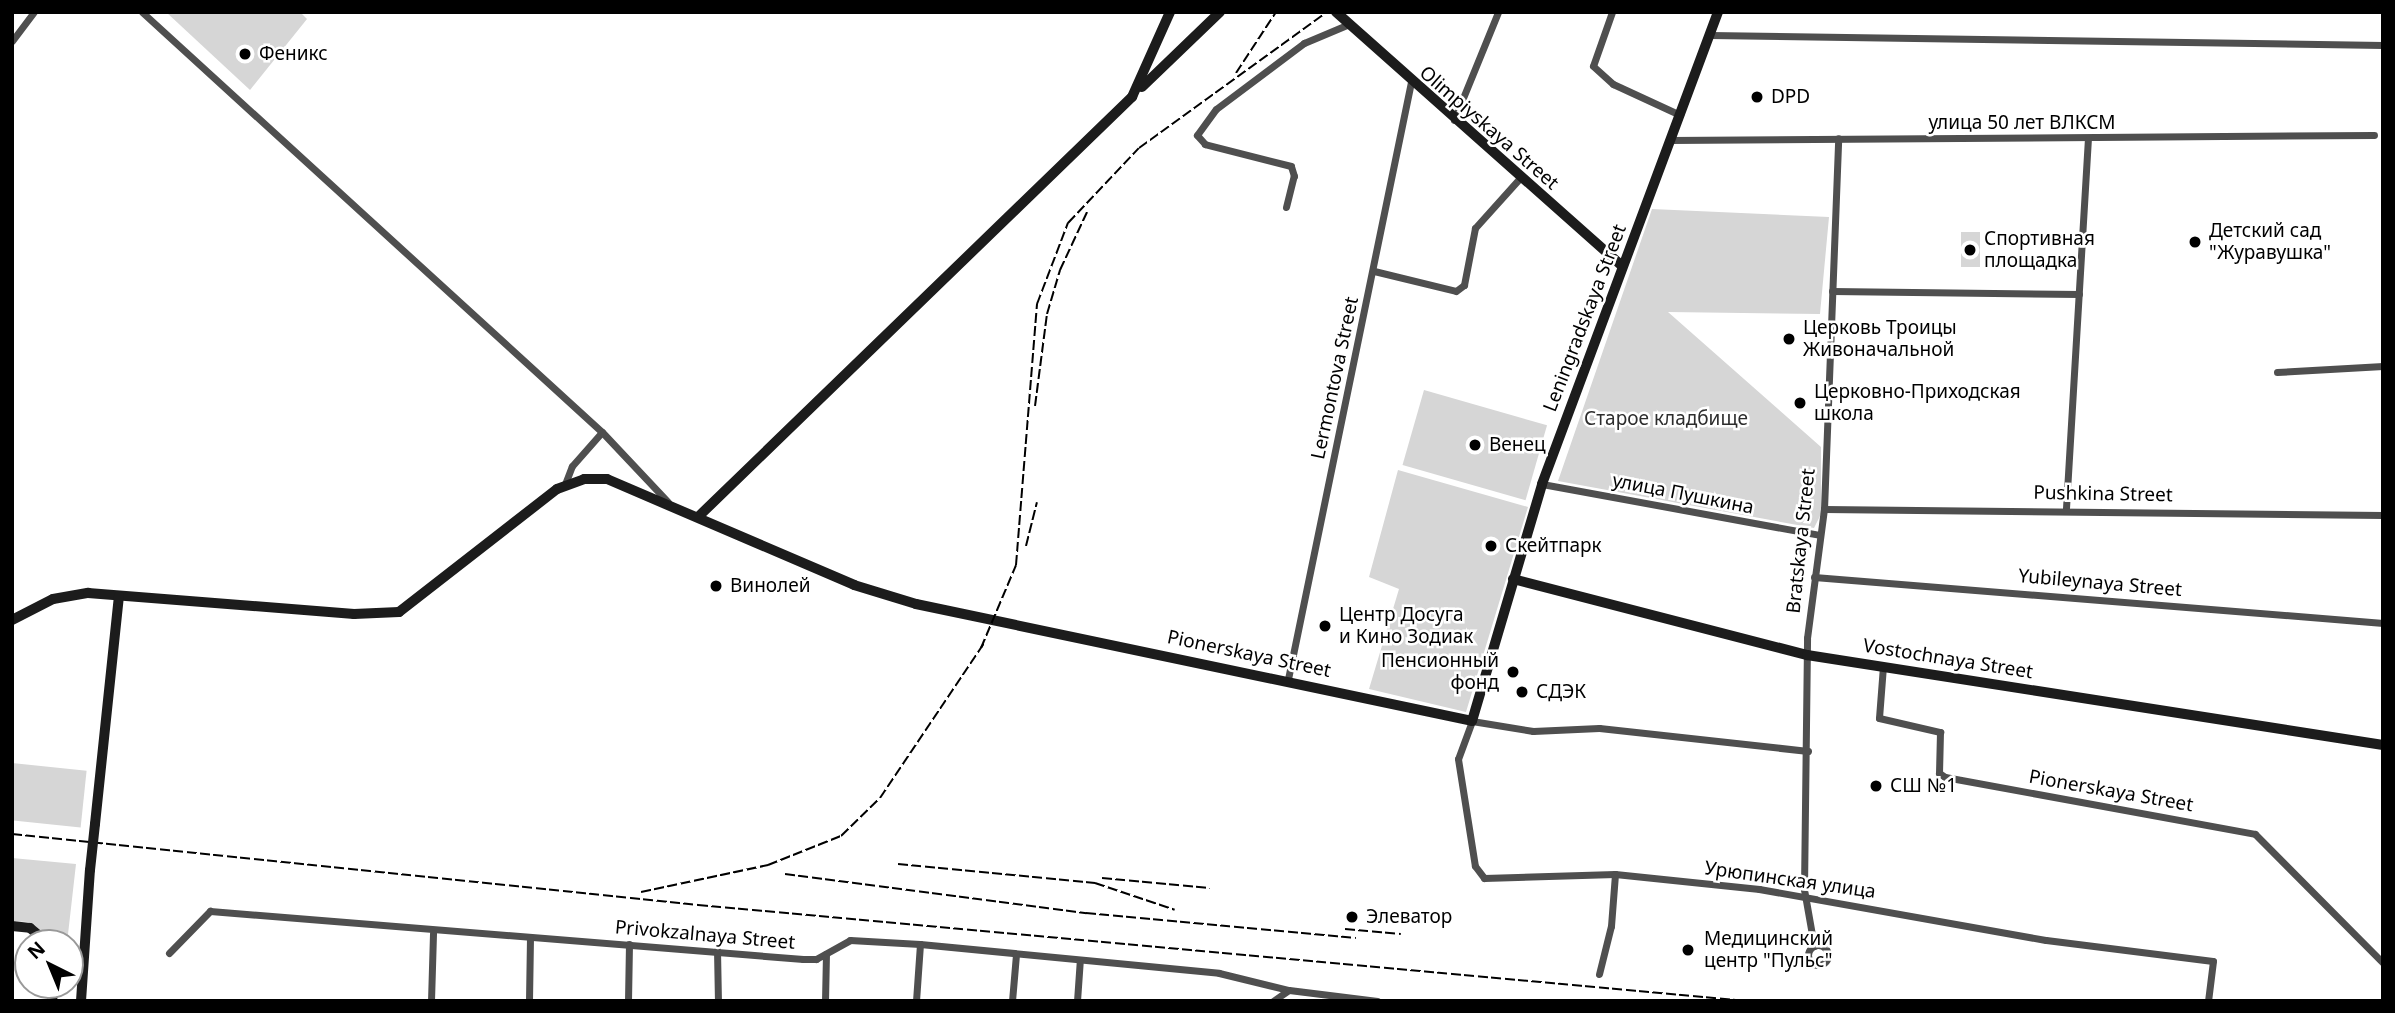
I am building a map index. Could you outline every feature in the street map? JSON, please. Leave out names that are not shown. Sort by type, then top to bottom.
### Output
[{"type":"street","points":[[12,41],[34,12]]},
{"type":"street","points":[[142,12],[602,432],[668,502]]},
{"type":"street","points":[[1132,97],[1170,12]]},
{"type":"street","points":[[699,516],[1220,12]]},
{"type":"street","name":"Olimpiyskaya Street","points":[[1336,12],[1411,82],[1622,266]]},
{"type":"street","points":[[1454,120],[1498,12]]},
{"type":"street","points":[[1612,12],[1593,66],[1613,84],[1680,115]]},
{"type":"street","name":"Leningradskaya Street","points":[[1472,721],[1542,484],[1718,12]]},
{"type":"street","points":[[1286,207],[1294,176],[1291,166],[1205,144],[1197,135],[1216,109],[1304,43],[1349,24]]},
{"type":"street","points":[[1710,35],[2383,45]]},
{"type":"street","name":"Lermontova Street","points":[[1288,679],[1411,82]]},
{"type":"street","name":"улица 50 лет ВЛКСМ","points":[[1670,140],[2088,140],[2374,135]]},
{"type":"street","name":"Bratskaya Street","points":[[1814,946],[1805,897],[1807,655],[1824,509],[1838,138]]},
{"type":"street","points":[[2066,508],[2088,140]]},
{"type":"street","points":[[1374,271],[1456,290],[1464,285],[1475,228],[1520,178]]},
{"type":"street","points":[[1832,291],[2079,294]]},
{"type":"street","points":[[2277,372],[2383,366]]},
{"type":"street","points":[[12,620],[73,594],[354,614],[399,612],[565,484],[572,467],[602,432]]},
{"type":"street","name":"Pionerskaya Street","points":[[565,484],[607,480],[668,502],[854,585],[916,604],[1288,679],[1472,721],[1532,731],[1599,728],[1808,751]]},
{"type":"street","name":"улица Пушкина","points":[[1542,484],[1819,535]]},
{"type":"street","name":"Pushkina Street","points":[[1824,509],[2066,508],[2383,515]]},
{"type":"street","name":"Yubileynaya Street","points":[[1814,577],[2383,623]]},
{"type":"street","name":"Vostochnaya Street","points":[[1513,579],[1807,655],[2383,745]]},
{"type":"street","points":[[81,1001],[90,870],[119,596]]},
{"type":"street","name":"Pionerskaya Street","points":[[1883,666],[1879,718],[1940,732],[1939,773],[1945,778],[2256,834],[2383,963]]},
{"type":"street","name":"Урюпинская улица","points":[[1472,721],[1458,759],[1480,875],[1615,874],[1805,897],[2046,940],[2213,961],[2208,1001]]},
{"type":"street","points":[[1599,974],[1611,926],[1615,874]]},
{"type":"street","name":"Privokzalnaya Street","points":[[169,953],[209,911],[433,933],[717,950],[803,959],[826,954],[850,940],[920,944],[1080,962],[1219,973],[1289,990],[1377,1001]]},
{"type":"street","points":[[12,926],[31,929]]},
{"type":"street","points":[[431,1001],[433,933]]},
{"type":"street","points":[[529,1001],[530,938]]},
{"type":"street","points":[[628,1001],[629,944]]},
{"type":"street","points":[[916,1001],[920,944]]},
{"type":"street","points":[[717,950],[718,1001]]},
{"type":"street","points":[[825,1001],[826,954]]},
{"type":"street","points":[[1012,1001],[1016,954]]},
{"type":"street","points":[[1077,1001],[1080,962]]},
{"type":"street","points":[[1275,999],[1289,990]]},
{"type":"green space","name":"Феникс","points":[[166,12],[300,12],[307,19],[250,90]]},
{"type":"green space","name":"Старое кладбище","points":[[1652,209],[1829,217],[1820,314],[1668,312],[1821,447],[1821,514],[1814,528],[1558,481]]},
{"type":"green space","name":"Спортивная площадка","points":[[1961,232],[1980,232],[1980,267],[1961,267]]},
{"type":"green space","name":"Венец","points":[[1424,390],[1547,425],[1526,500],[1403,465]]},
{"type":"green space","points":[[1398,470],[1528,507],[1466,712],[1369,689],[1399,589],[1369,577]]},
{"type":"green space","points":[[12,763],[87,771],[81,828],[12,820]]},
{"type":"green space","points":[[12,858],[76,864],[69,929],[38,929],[28,922],[12,921]]},
{"type":"railway","points":[[1236,73],[1276,12]]},
{"type":"railway","points":[[981,648],[1016,565],[1037,304],[1068,223],[1139,148],[1327,12]]},
{"type":"railway","points":[[1035,406],[1047,314],[1060,270],[1087,212]]},
{"type":"railway","points":[[1026,546],[1037,502]]},
{"type":"railway","points":[[641,892],[768,865],[841,836],[880,798],[985,642]]},
{"type":"railway","points":[[12,834],[698,905],[1747,1001]]},
{"type":"railway","points":[[898,864],[1095,883],[1175,910]]},
{"type":"railway","points":[[785,874],[1086,913],[1356,938]]},
{"type":"railway","points":[[1102,878],[1210,888]]},
{"type":"railway","points":[[1345,929],[1401,934]]},
{"type":"place","name":"Феникс","points":[[245,54]]},
{"type":"place","name":"DPD","points":[[1757,97]]},
{"type":"place","name":"Детский сад \"Журавушка\"","points":[[2195,242]]},
{"type":"place","name":"Спортивная площадка","points":[[1970,250]]},
{"type":"place","name":"Церковь Троицы Живоначальной","points":[[1789,339]]},
{"type":"place","name":"Церковно-Приходская школа","points":[[1800,403]]},
{"type":"place","name":"Венец","points":[[1475,445]]},
{"type":"place","name":"Скейтпарк","points":[[1491,546]]},
{"type":"place","name":"Винолей","points":[[716,586]]},
{"type":"place","name":"Центр Досуга и Кино Зодиак","points":[[1325,626]]},
{"type":"place","name":"Пенсионный фонд","points":[[1513,672]]},
{"type":"place","name":"СДЭК","points":[[1522,692]]},
{"type":"place","name":"СШ №1","points":[[1876,786]]},
{"type":"place","name":"Элеватор","points":[[1352,917]]},
{"type":"place","name":"Медицинский центр \"Пульс\"","points":[[1688,950]]}]
